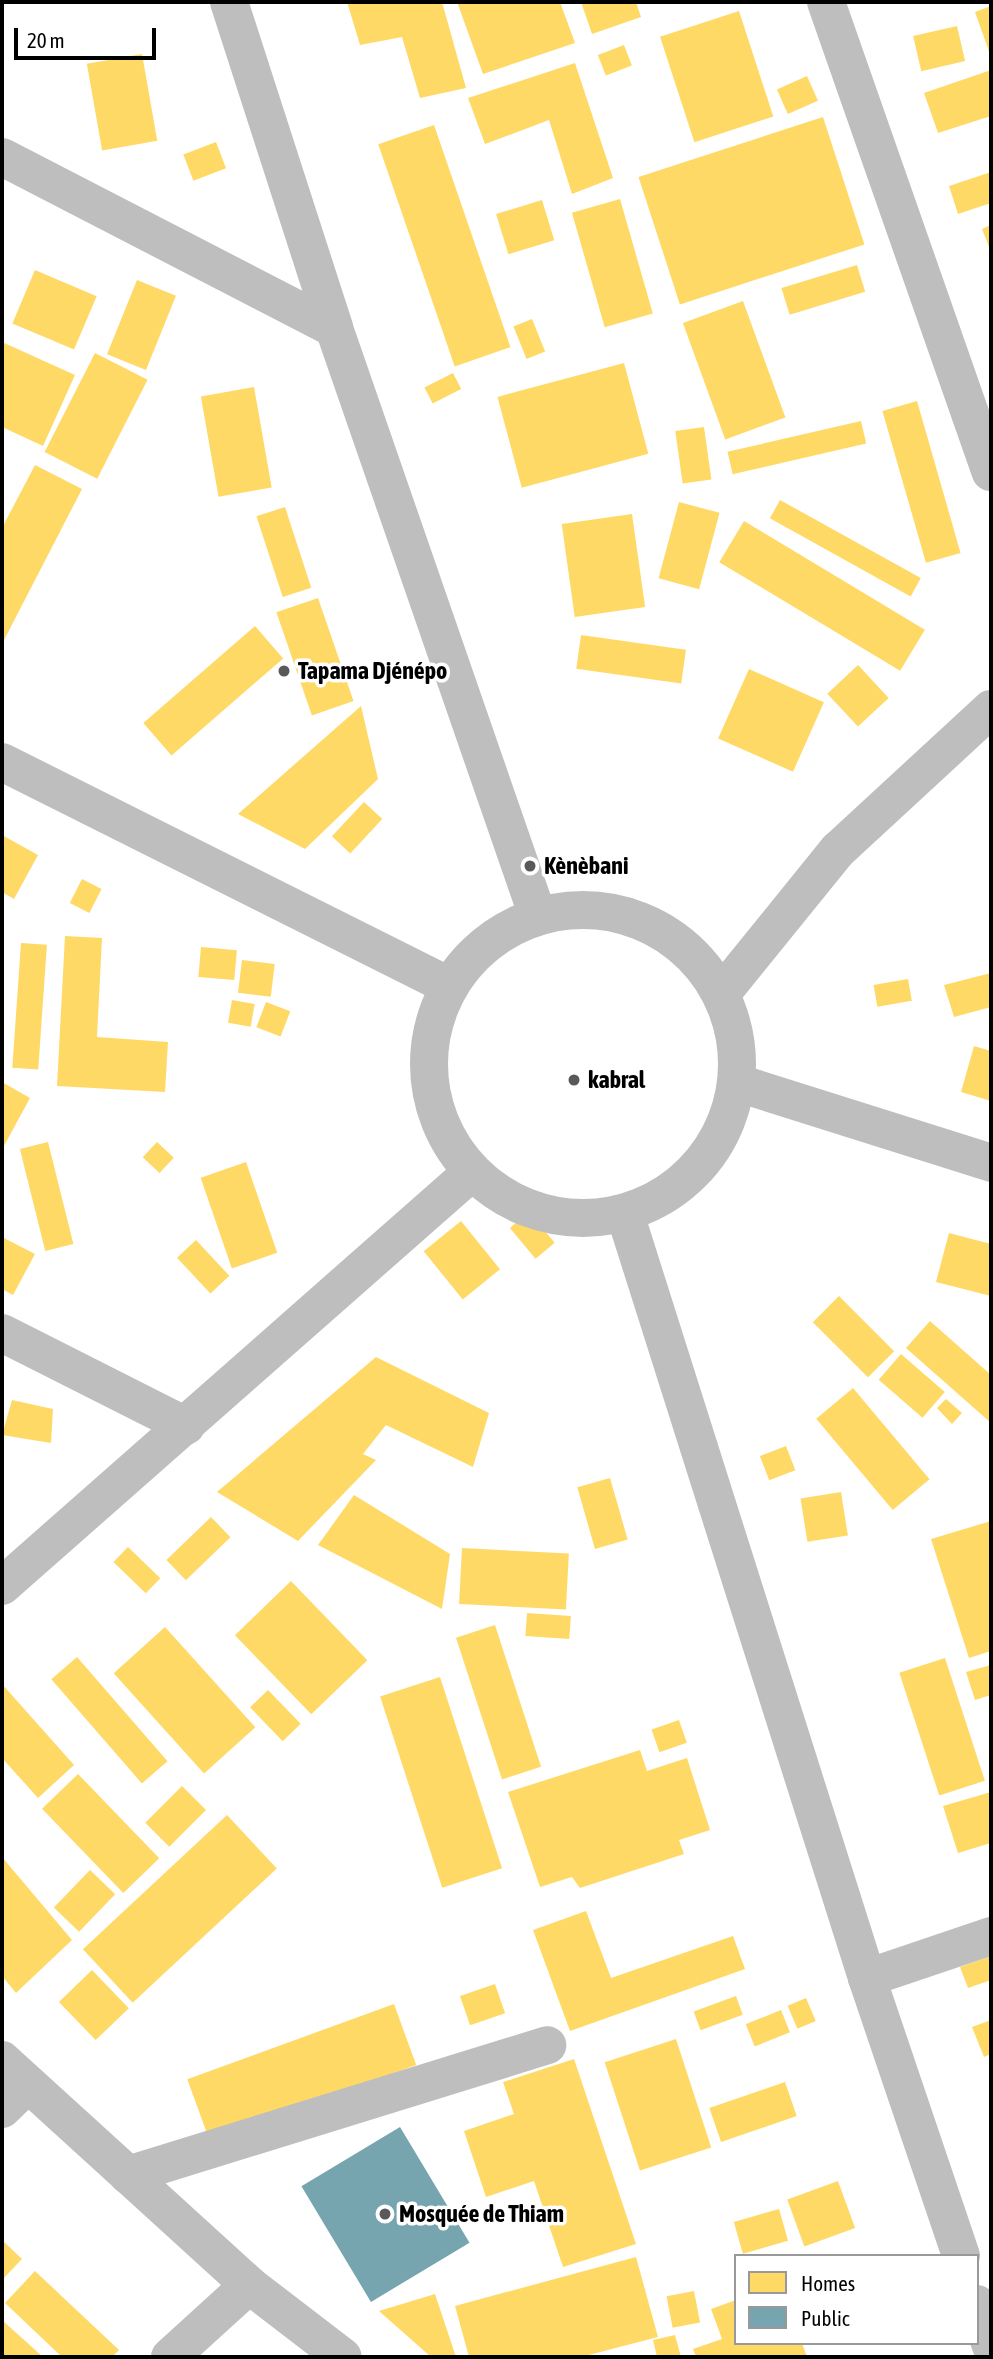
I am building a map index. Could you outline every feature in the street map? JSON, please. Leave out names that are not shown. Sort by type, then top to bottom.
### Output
[{"type":"street","points":[[229,2],[334,328],[537,914]]},
{"type":"street","points":[[826,2],[991,472]]},
{"type":"street","points":[[2,157],[334,328]]},
{"type":"street","points":[[722,993],[838,850],[991,709]]},
{"type":"street","points":[[2,762],[448,985]]},
{"type":"street","points":[[591,908],[644,921],[689,950],[722,993],[736,1037],[738,1083],[726,1126],[702,1166],[667,1195],[625,1214],[570,1219],[517,1205],[472,1172],[443,1131],[429,1082],[430,1031],[448,985],[472,954],[492,938],[537,914],[591,908]]},
{"type":"street","points":[[738,1083],[991,1163]]},
{"type":"street","points":[[2,1587],[472,1172]]},
{"type":"street","points":[[625,1214],[867,1978],[960,2254]]},
{"type":"street","points":[[2,1333],[186,1426]]},
{"type":"street","points":[[867,1978],[991,1936]]},
{"type":"street","points":[[128,2175],[547,2045]]},
{"type":"street","points":[[10,2084],[128,2175],[249,2284],[343,2357]]},
{"type":"street","points":[[170,2357],[249,2284]]},
{"type":"street","points":[[979,2310],[991,2346]]},
{"type":"building: Homes","points":[[347,2],[442,2],[466,88],[420,98],[402,37],[360,45]]},
{"type":"building: Homes","points":[[457,2],[560,2],[575,43],[483,74]]},
{"type":"building: Homes","points":[[581,2],[636,2],[641,17],[592,34]]},
{"type":"building: Homes","points":[[991,6],[991,57],[975,12]]},
{"type":"building: Homes","points":[[739,11],[773,117],[694,142],[660,37]]},
{"type":"building: Homes","points":[[957,26],[965,61],[921,71],[913,36]]},
{"type":"building: Homes","points":[[624,45],[632,66],[606,76],[598,55]]},
{"type":"building: Homes","points":[[142,54],[157,141],[102,150],[87,64]]},
{"type":"building: Homes","points":[[575,63],[613,178],[572,194],[549,120],[485,144],[468,98]]},
{"type":"building: Homes","points":[[991,70],[991,116],[938,133],[924,93]]},
{"type":"building: Homes","points":[[807,76],[818,101],[788,114],[777,89]]},
{"type":"building: Homes","points":[[823,117],[864,244],[680,304],[638,177]]},
{"type":"building: Homes","points":[[434,125],[511,347],[455,366],[378,144]]},
{"type":"building: Homes","points":[[216,142],[226,168],[193,181],[183,155]]},
{"type":"building: Homes","points":[[991,172],[991,203],[958,214],[949,186]]},
{"type":"building: Homes","points":[[620,199],[653,313],[605,327],[572,213]]},
{"type":"building: Homes","points":[[542,200],[554,240],[508,254],[496,214]]},
{"type":"building: Homes","points":[[991,225],[991,252],[982,229]]},
{"type":"building: Homes","points":[[857,265],[865,292],[790,315],[781,288]]},
{"type":"building: Homes","points":[[35,270],[97,296],[74,350],[12,323]]},
{"type":"building: Homes","points":[[137,280],[176,296],[146,370],[107,354]]},
{"type":"building: Homes","points":[[743,301],[785,418],[725,439],[683,323]]},
{"type":"building: Homes","points":[[532,319],[545,351],[527,359],[513,326]]},
{"type":"building: Homes","points":[[2,342],[75,375],[43,446],[2,427]]},
{"type":"building: Homes","points":[[95,353],[148,380],[97,479],[45,452]]},
{"type":"building: Homes","points":[[624,363],[648,454],[522,488],[497,397]]},
{"type":"building: Homes","points":[[453,373],[461,389],[433,404],[424,388]]},
{"type":"building: Homes","points":[[254,387],[272,487],[219,497],[201,396]]},
{"type":"building: Homes","points":[[917,401],[961,553],[926,563],[882,411]]},
{"type":"building: Homes","points":[[861,421],[866,443],[733,474],[728,452]]},
{"type":"building: Homes","points":[[704,427],[711,479],[683,484],[675,431]]},
{"type":"building: Homes","points":[[35,465],[82,489],[2,644],[2,528]]},
{"type":"building: Homes","points":[[780,500],[921,578],[911,596],[770,518]]},
{"type":"building: Homes","points":[[679,502],[720,513],[699,589],[659,578]]},
{"type":"building: Homes","points":[[285,507],[311,588],[283,597],[256,516]]},
{"type":"building: Homes","points":[[632,514],[645,607],[575,617],[562,524]]},
{"type":"building: Homes","points":[[744,521],[925,630],[900,671],[719,562]]},
{"type":"building: Homes","points":[[318,598],[353,701],[312,715],[276,612]]},
{"type":"building: Homes","points":[[255,626],[283,658],[172,756],[143,723]]},
{"type":"building: Homes","points":[[581,635],[686,650],[681,683],[576,669]]},
{"type":"building: Homes","points":[[858,665],[889,698],[858,727],[827,694]]},
{"type":"building: Homes","points":[[749,669],[824,702],[793,772],[718,738]]},
{"type":"building: Homes","points":[[361,706],[378,779],[305,849],[238,814]]},
{"type":"building: Homes","points":[[364,802],[382,819],[350,853],[332,836]]},
{"type":"building: Homes","points":[[2,835],[38,855],[14,899],[2,892]]},
{"type":"building: Homes","points":[[82,879],[102,889],[89,913],[70,903]]},
{"type":"building: Homes","points":[[65,936],[102,938],[97,1037],[168,1042],[165,1092],[57,1086]]},
{"type":"building: Homes","points":[[21,943],[47,945],[38,1070],[12,1068]]},
{"type":"building: Homes","points":[[201,947],[237,950],[234,980],[198,977]]},
{"type":"building: Homes","points":[[242,960],[275,964],[271,997],[238,993]]},
{"type":"building: Homes","points":[[991,973],[991,1007],[954,1017],[944,985]]},
{"type":"building: Homes","points":[[908,979],[912,1001],[877,1007],[874,985]]},
{"type":"building: Homes","points":[[232,1000],[255,1004],[251,1027],[228,1023]]},
{"type":"building: Homes","points":[[266,1002],[290,1011],[281,1037],[256,1027]]},
{"type":"building: Homes","points":[[974,1046],[991,1051],[991,1101],[961,1092]]},
{"type":"building: Homes","points":[[2,1082],[30,1098],[4,1146],[2,1145]]},
{"type":"building: Homes","points":[[48,1142],[73,1244],[45,1251],[20,1149]]},
{"type":"building: Homes","points":[[157,1142],[174,1158],[159,1173],[143,1157]]},
{"type":"building: Homes","points":[[246,1162],[277,1253],[232,1268],[201,1178]]},
{"type":"building: Homes","points":[[529,1212],[555,1243],[536,1259],[510,1228]]},
{"type":"building: Homes","points":[[461,1221],[500,1269],[463,1299],[424,1251]]},
{"type":"building: Homes","points":[[949,1233],[991,1244],[991,1296],[936,1282]]},
{"type":"building: Homes","points":[[2,1237],[35,1254],[13,1295],[2,1289]]},
{"type":"building: Homes","points":[[196,1240],[229,1276],[210,1294],[177,1258]]},
{"type":"building: Homes","points":[[839,1296],[894,1351],[868,1377],[813,1322]]},
{"type":"building: Homes","points":[[930,1321],[991,1375],[991,1423],[906,1348]]},
{"type":"building: Homes","points":[[901,1354],[945,1392],[922,1418],[879,1380]]},
{"type":"building: Homes","points":[[376,1357],[489,1413],[473,1467],[386,1425],[363,1454],[376,1460],[298,1541],[217,1492]]},
{"type":"building: Homes","points":[[853,1388],[929,1479],[893,1510],[816,1419]]},
{"type":"building: Homes","points":[[946,1399],[962,1413],[952,1424],[937,1408]]},
{"type":"building: Homes","points":[[12,1400],[53,1409],[51,1443],[2,1435]]},
{"type":"building: Homes","points":[[786,1446],[795,1470],[769,1480],[760,1456]]},
{"type":"building: Homes","points":[[610,1478],[628,1540],[595,1549],[577,1487]]},
{"type":"building: Homes","points":[[841,1492],[848,1535],[807,1542],[801,1498]]},
{"type":"building: Homes","points":[[354,1495],[450,1554],[442,1609],[318,1545]]},
{"type":"building: Homes","points":[[211,1517],[230,1537],[186,1580],[166,1560]]},
{"type":"building: Homes","points":[[991,1521],[991,1651],[969,1658],[931,1539]]},
{"type":"building: Homes","points":[[128,1547],[160,1578],[146,1593],[113,1562]]},
{"type":"building: Homes","points":[[462,1548],[569,1554],[566,1610],[459,1604]]},
{"type":"building: Homes","points":[[291,1581],[367,1660],[311,1714],[235,1635]]},
{"type":"building: Homes","points":[[527,1613],[571,1616],[569,1639],[525,1636]]},
{"type":"building: Homes","points":[[495,1625],[541,1767],[502,1779],[456,1638]]},
{"type":"building: Homes","points":[[165,1627],[255,1727],[204,1773],[114,1673]]},
{"type":"building: Homes","points":[[77,1657],[168,1761],[142,1783],[51,1679]]},
{"type":"building: Homes","points":[[945,1658],[985,1781],[939,1796],[899,1673]]},
{"type":"building: Homes","points":[[991,1665],[991,1695],[975,1700],[966,1672]]},
{"type":"building: Homes","points":[[440,1677],[502,1868],[442,1888],[380,1696]]},
{"type":"building: Homes","points":[[2,1684],[74,1765],[38,1798],[2,1758]]},
{"type":"building: Homes","points":[[268,1690],[301,1724],[283,1741],[250,1707]]},
{"type":"building: Homes","points":[[679,1720],[687,1743],[659,1752],[652,1729]]},
{"type":"building: Homes","points":[[640,1750],[647,1771],[687,1758],[710,1830],[679,1840],[684,1854],[580,1888],[572,1877],[540,1887],[508,1792]]},
{"type":"building: Homes","points":[[78,1774],[159,1858],[123,1893],[42,1809]]},
{"type":"building: Homes","points":[[182,1786],[206,1810],[169,1847],[145,1823]]},
{"type":"building: Homes","points":[[991,1792],[991,1843],[958,1853],[943,1806]]},
{"type":"building: Homes","points":[[227,1815],[277,1868],[133,2003],[83,1949]]},
{"type":"building: Homes","points":[[2,1857],[72,1940],[16,1993],[2,1976]]},
{"type":"building: Homes","points":[[90,1870],[115,1894],[79,1932],[54,1907]]},
{"type":"building: Homes","points":[[586,1911],[611,1978],[733,1936],[745,1969],[570,2031],[533,1930]]},
{"type":"building: Homes","points":[[991,1956],[991,1980],[968,1988],[960,1967]]},
{"type":"building: Homes","points":[[92,1970],[129,2008],[96,2040],[59,2002]]},
{"type":"building: Homes","points":[[495,1984],[505,2013],[470,2025],[460,1996]]},
{"type":"building: Homes","points":[[736,1996],[743,2015],[701,2030],[694,2011]]},
{"type":"building: Homes","points":[[806,1998],[816,2021],[797,2029],[788,2006]]},
{"type":"building: Homes","points":[[394,2004],[416,2065],[209,2140],[187,2079]]},
{"type":"building: Homes","points":[[781,2010],[790,2032],[755,2046],[746,2024]]},
{"type":"building: Homes","points":[[991,2020],[991,2054],[984,2057],[972,2027]]},
{"type":"building: Homes","points":[[676,2039],[711,2147],[640,2171],[605,2062]]},
{"type":"building: Homes","points":[[574,2059],[636,2244],[563,2267],[534,2181],[486,2197],[464,2131],[514,2114],[503,2082]]},
{"type":"building: Homes","points":[[785,2082],[797,2116],[721,2142],[709,2108]]},
{"type":"building: Homes","points":[[838,2181],[855,2228],[804,2246],[787,2199]]},
{"type":"building: Homes","points":[[779,2209],[788,2241],[743,2254],[734,2222]]},
{"type":"building: Homes","points":[[2,2240],[22,2259],[2,2280]]},
{"type":"building: Homes","points":[[636,2257],[658,2337],[581,2357],[469,2357],[455,2306]]},
{"type":"building: Homes","points":[[35,2271],[119,2350],[112,2357],[62,2357],[5,2303]]},
{"type":"building: Homes","points":[[694,2291],[700,2322],[673,2328],[667,2296]]},
{"type":"building: Homes","points":[[435,2294],[456,2357],[431,2357],[379,2311]]},
{"type":"building: Homes","points":[[734,2301],[734,2345],[803,2345],[807,2357],[696,2357],[693,2349],[722,2339],[711,2309]]},
{"type":"building: Homes","points":[[2,2320],[43,2357],[2,2357]]},
{"type":"building: Homes","points":[[675,2335],[681,2357],[657,2357],[653,2340]]},
{"type":"building: Public","name":"Mosquée de Thiam","points":[[400,2127],[470,2243],[371,2302],[301,2186]]},
{"type":"place","name":"Tapama Djénépo","points":[[284,671]]},
{"type":"place","name":"Kènèbani","points":[[530,866]]},
{"type":"place","name":"kabral","points":[[574,1080]]},
{"type":"place","name":"Mosquée de Thiam","points":[[385,2214]]}]
